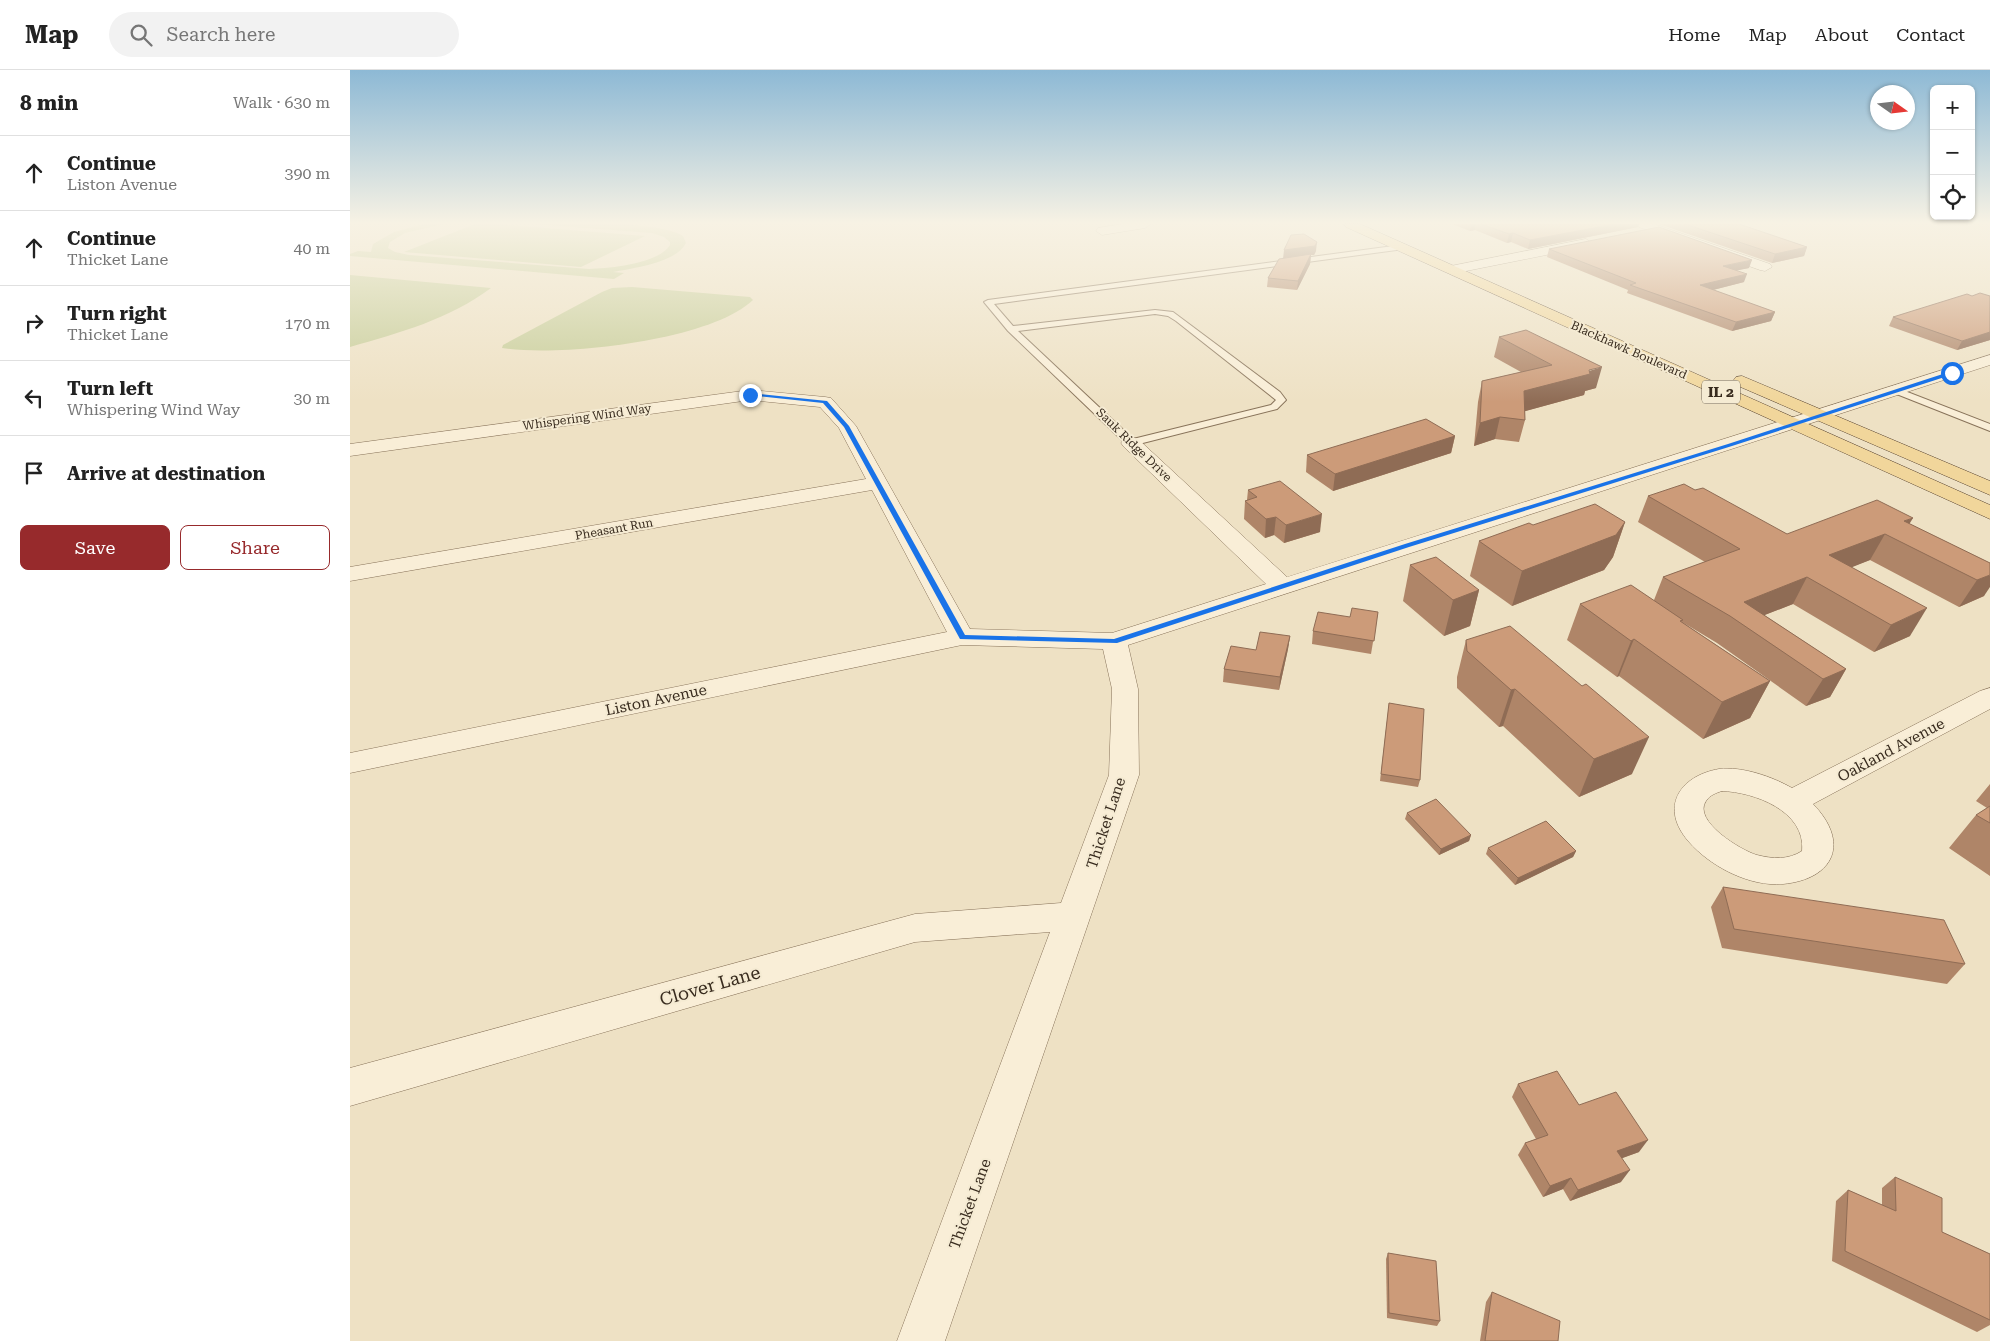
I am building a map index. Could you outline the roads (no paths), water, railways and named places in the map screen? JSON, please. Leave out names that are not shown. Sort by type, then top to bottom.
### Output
[{"type":"main road","name":"Blackhawk Boulevard","points":[[1480,283],[1990,514]]},
{"type":"main road","points":[[1518,283],[1538,292]]},
{"type":"main road","name":"IL 2","points":[[1724,373],[1990,489]]},
{"type":"street","points":[[879,484],[962,637],[1114,641],[1821,416],[1990,360]]},
{"type":"street","name":"Whispering Wind Way","points":[[350,450],[750,395],[825,402],[846,426],[879,484]]},
{"type":"street","name":"Sauk Ridge Drive","points":[[1131,443],[1282,586]]},
{"type":"street","name":"Pheasant Run","points":[[350,574],[879,484]]},
{"type":"street","name":"Liston Avenue","points":[[350,763],[962,637]]},
{"type":"street","name":"Thicket Lane","points":[[920,1341],[1124,776],[1125,689],[1114,641]]},
{"type":"street","name":"Oakland Avenue","points":[[1791,802],[1990,697]]},
{"type":"street","name":"Clover Lane","points":[[350,1087],[915,928],[1075,916]]},
{"type":"lane","name":"Sauk Ridge Drive","points":[[1128,283],[988,302],[1011,329],[1131,443]]},
{"type":"lane","points":[[1011,329],[1155,312],[1170,314],[1179,318],[1277,394],[1281,400],[1274,407],[1131,443]]},
{"type":"lane","points":[[1897,391],[1990,428]]}]
